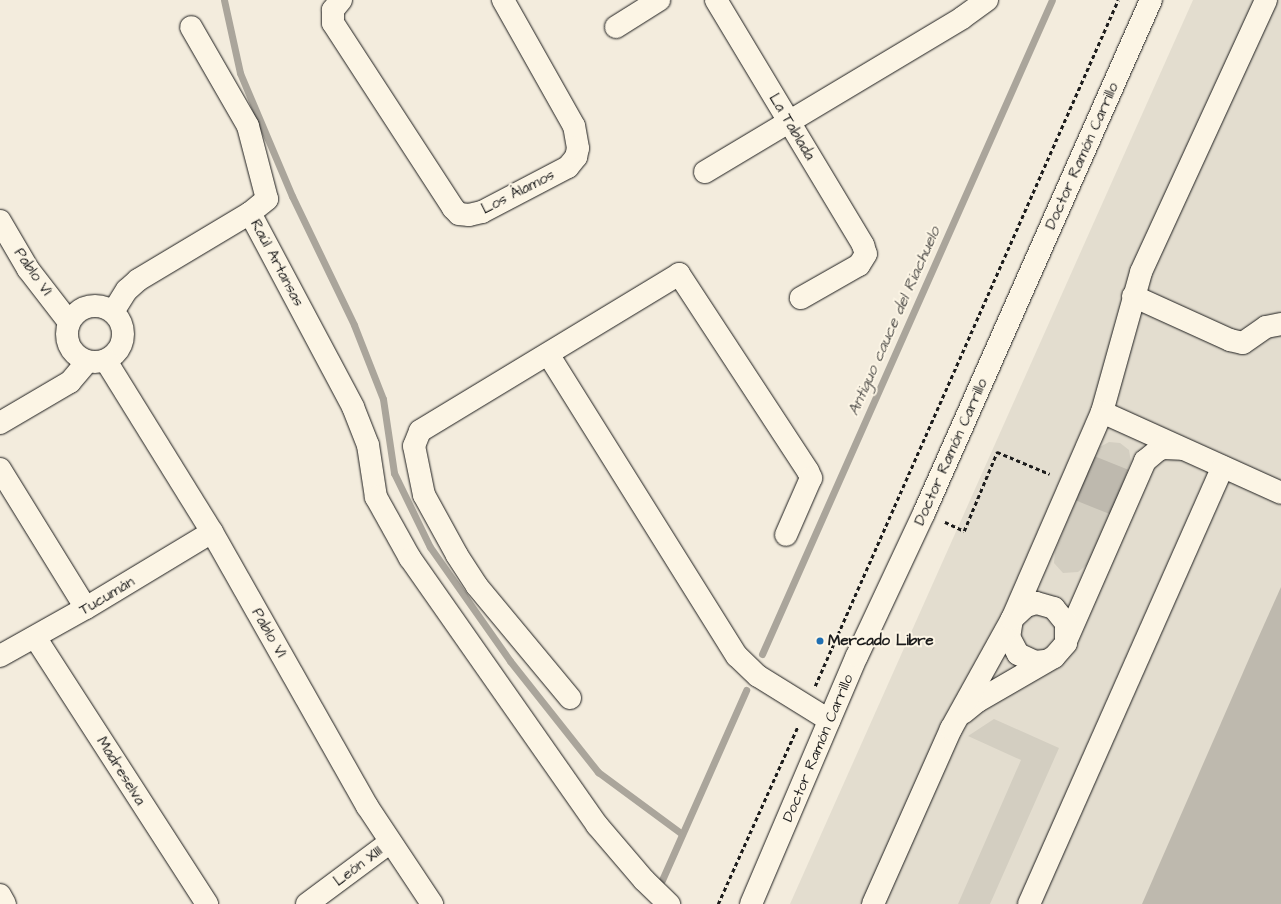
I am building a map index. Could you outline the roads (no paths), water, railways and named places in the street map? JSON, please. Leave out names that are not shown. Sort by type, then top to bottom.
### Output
[{"type":"street","name":"Los Álamos","points":[[341,0],[333,10],[333,23],[453,208],[459,214],[469,215],[482,212],[568,166],[576,157],[578,148],[574,126],[503,0]]},
{"type":"street","points":[[616,27],[659,0]]},
{"type":"street","name":"La Tablada","points":[[716,0],[863,245],[866,254],[859,265],[801,298]]},
{"type":"street","points":[[705,172],[788,120],[962,18],[986,0]]},
{"type":"street","name":"Doctor Ramón Carrillo","points":[[751,904],[829,720],[924,513],[1151,0]]},
{"type":"street","points":[[872,904],[951,728],[1012,619],[1102,412],[1133,296],[1141,272],[1266,0]]},
{"type":"street","points":[[191,26],[248,126],[267,199],[250,213]]},
{"type":"street","name":"Raúl Artansas","points":[[113,312],[127,290],[138,280],[250,213],[353,406],[368,445],[376,497],[410,558],[597,825],[644,880],[670,904]]},
{"type":"street","name":"Pablo VI","points":[[0,221],[28,269],[69,322]]},
{"type":"street","points":[[570,698],[477,586],[457,555],[424,496],[414,446],[420,431],[679,274],[808,471],[811,478],[786,535]]},
{"type":"street","points":[[1133,296],[1230,340],[1243,343],[1266,327],[1281,324]]},
{"type":"street","points":[[0,423],[70,382],[97,361],[115,356],[124,338],[120,319],[106,307],[89,306],[81,310],[69,322],[67,342],[75,354],[97,361]]},
{"type":"street","points":[[548,354],[737,656],[758,676],[829,720]]},
{"type":"street","name":"Pablo VI","points":[[97,361],[212,532],[389,843],[432,904]]},
{"type":"street","points":[[1102,412],[1281,493]]},
{"type":"street","points":[[951,728],[962,714],[978,701],[1054,657],[1066,642],[1145,461],[1154,452],[1164,448],[1182,449]]},
{"type":"street","points":[[1029,904],[1223,467]]},
{"type":"street","points":[[0,470],[86,608]]},
{"type":"street","name":"Tucumán","points":[[0,656],[86,608],[212,532]]},
{"type":"street","points":[[1045,661],[1026,660],[1018,654],[1009,638],[1012,619],[1026,606],[1036,603],[1054,608],[1066,623],[1066,642]]},
{"type":"street","name":"Madreselva","points":[[36,637],[208,904]]},
{"type":"street","name":"León XIII","points":[[307,904],[389,843]]},
{"type":"street","points":[[0,895],[5,904]]},
{"type":"waterway","points":[[224,0],[240,73],[292,196],[354,325],[383,399],[394,473],[430,547],[510,661],[598,772],[682,834]]},
{"type":"waterway","name":"Antiguo cauce del Riachuelo","points":[[762,654],[1052,0]]},
{"type":"waterway","name":"Antiguo cauce del Riachuelo","points":[[662,880],[746,690]]},
{"type":"place","name":"Mercado Libre","points":[[820,641]]}]
